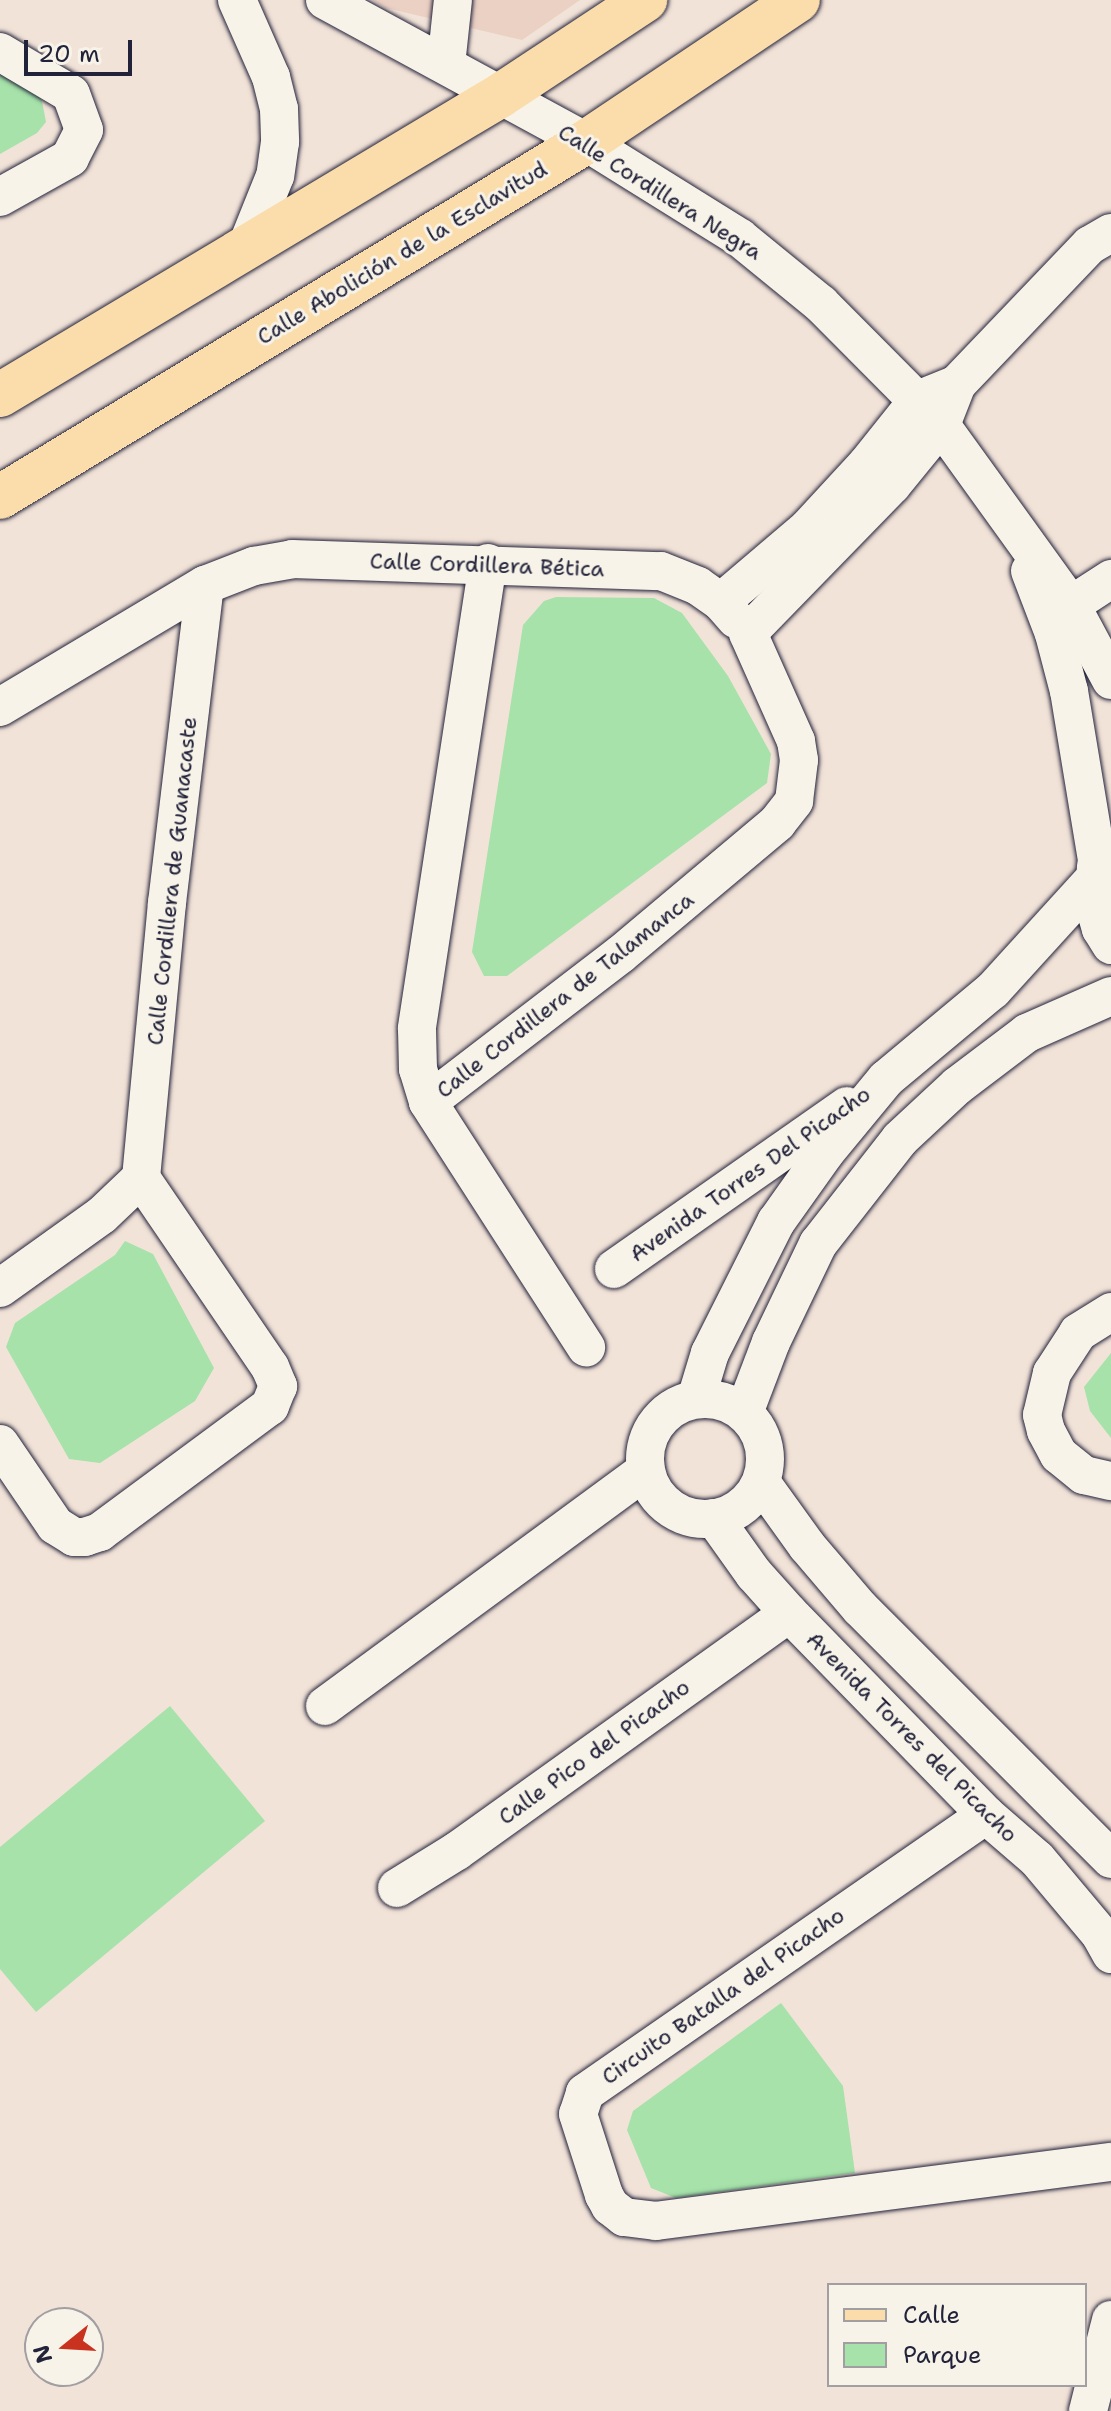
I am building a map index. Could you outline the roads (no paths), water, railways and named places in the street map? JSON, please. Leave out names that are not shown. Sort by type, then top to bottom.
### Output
[{"type":"main road","points":[[0,395],[501,95],[645,0]]},
{"type":"main road","name":"Calle Abolición de la Esclavitud","points":[[0,497],[586,142],[798,0]]},
{"type":"street","points":[[237,0],[271,77],[279,109],[280,142],[275,176],[246,248]]},
{"type":"street","name":"Calle Cordillera Negra","points":[[325,0],[586,142],[740,238],[821,304],[930,412],[1071,605],[1111,680]]},
{"type":"street","points":[[446,65],[453,0]]},
{"type":"street","points":[[0,52],[71,94],[84,130],[70,158],[0,197]]},
{"type":"street","points":[[721,602],[808,528],[867,464],[930,412],[1090,245],[1111,233]]},
{"type":"street","points":[[748,633],[892,485],[930,412]]},
{"type":"street","points":[[1012,523],[1061,659],[1100,858],[1094,905],[1111,945]]},
{"type":"street","name":"Calle Cordillera Bética","points":[[0,707],[205,585],[254,566],[292,559],[661,571],[698,586],[721,602]]},
{"type":"street","name":"Calle Cordillera de Talamanca","points":[[488,563],[417,1029],[418,1069],[428,1102],[586,1347]]},
{"type":"street","points":[[1071,605],[1111,579]]},
{"type":"street","name":"Calle Cordillera de Guanacaste","points":[[141,1178],[167,903],[205,585]]},
{"type":"street","name":"Calle Cordillera de Talamanca","points":[[428,1102],[621,954],[777,823],[794,801],[799,760],[796,741],[748,633],[721,602]]},
{"type":"street","name":"Avenida Torres del Picacho","points":[[696,1399],[710,1353],[776,1222],[825,1153],[886,1079],[993,990],[1100,858]]},
{"type":"street","points":[[744,1413],[771,1342],[818,1244],[900,1139],[957,1086],[1027,1033],[1111,996]]},
{"type":"street","name":"Avenida Torres Del Picacho","points":[[614,1269],[886,1079]]},
{"type":"street","points":[[0,1288],[102,1215],[141,1178],[270,1367],[278,1386],[270,1406],[100,1532],[85,1537],[74,1537],[55,1525],[0,1444]]},
{"type":"street","points":[[1111,1312],[1078,1333],[1052,1373],[1042,1415],[1046,1431],[1059,1455],[1084,1475],[1111,1481]]},
{"type":"street","points":[[696,1399],[722,1401],[744,1413],[763,1445],[761,1482],[742,1506],[714,1518],[688,1516],[665,1504],[656,1494],[646,1470],[647,1443],[661,1418],[683,1403],[696,1399]]},
{"type":"street","points":[[325,1706],[646,1470]]},
{"type":"street","points":[[761,1482],[807,1546],[860,1608],[1111,1859]]},
{"type":"street","name":"Avenida Torres del Picacho","points":[[714,1518],[754,1574],[789,1613],[986,1815],[1037,1859],[1100,1934],[1111,1954]]},
{"type":"street","name":"Calle Pico del Picacho","points":[[397,1888],[457,1851],[789,1613]]},
{"type":"street","name":"Circuito Batalla del Picacho","points":[[986,1815],[585,2093],[578,2114],[604,2195],[610,2206],[624,2217],[656,2221],[1111,2162]]},
{"type":"street","points":[[1088,2411],[1111,2320]]}]
